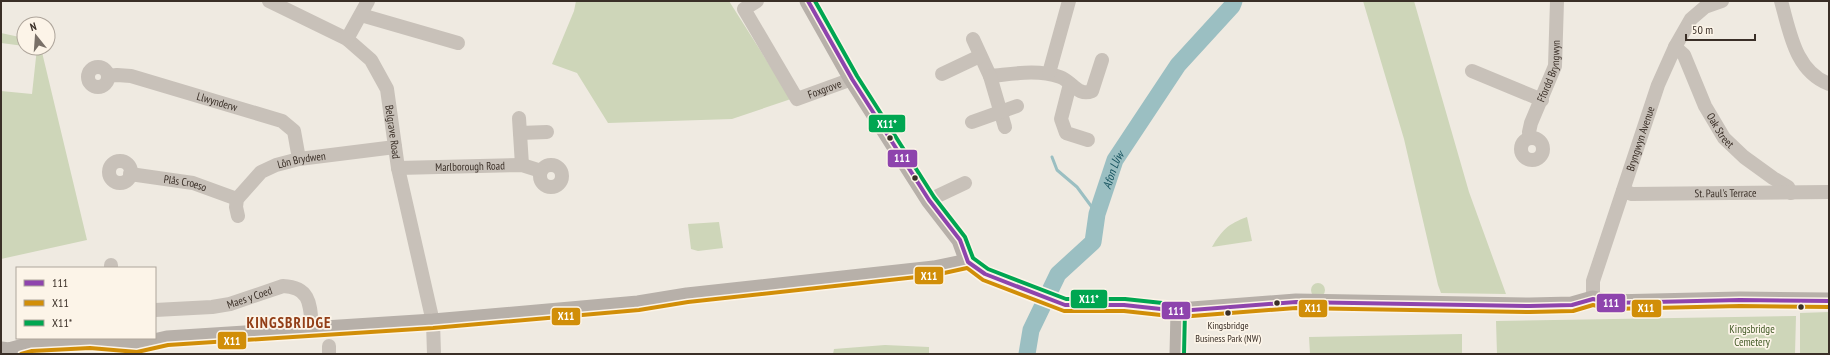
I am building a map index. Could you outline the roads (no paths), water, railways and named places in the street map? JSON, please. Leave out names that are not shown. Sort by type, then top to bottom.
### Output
[{"type":"main road","points":[[808,1],[852,79],[929,200],[960,240],[968,262],[985,274],[1065,305],[1124,305],[1179,311],[1296,302],[1487,304],[1530,306],[1572,305],[1593,299],[1617,303],[1740,300],[1829,301]]},
{"type":"main road","points":[[7,352],[31,345],[90,342],[138,350],[167,338],[433,322],[638,304],[687,296],[934,269],[968,262]]},
{"type":"main road","points":[[1178,354],[1179,311]]},
{"type":"street","name":"Belgrave Road","points":[[269,1],[347,39],[371,60],[387,89],[398,168],[433,322],[434,354]]},
{"type":"street","points":[[347,39],[368,1]]},
{"type":"street","name":"Foxgrove","points":[[757,1],[744,9],[797,98],[852,79]]},
{"type":"street","points":[[1049,74],[1070,1]]},
{"type":"street","name":"Ffordd Bryngwyn","points":[[1530,138],[1529,128],[1555,66],[1557,1]]},
{"type":"street","name":"Bryngwyn Avenue","points":[[1593,299],[1593,281],[1658,85],[1695,7],[1705,8],[1722,1]]},
{"type":"street","points":[[1781,1],[1800,60],[1813,75],[1829,84]]},
{"type":"street","points":[[361,15],[458,43]]},
{"type":"street","points":[[973,38],[990,76],[1005,127]]},
{"type":"street","name":"Oak Street","points":[[1675,47],[1684,55],[1706,106],[1724,138],[1744,157],[1788,187],[1791,193]]},
{"type":"street","points":[[942,74],[980,56]]},
{"type":"street","points":[[990,76],[1033,72],[1049,74],[1062,78],[1080,92],[1088,93],[1092,91],[1102,60]]},
{"type":"street","points":[[1472,71],[1542,100]]},
{"type":"street","name":"Llwynderw","points":[[108,76],[131,76],[282,121],[294,131],[299,159]]},
{"type":"street","points":[[1070,84],[1061,119],[1066,133],[1088,140]]},
{"type":"street","points":[[972,122],[1018,106]]},
{"type":"street","points":[[519,118],[522,165]]},
{"type":"street","points":[[520,133],[547,132]]},
{"type":"street","name":"Lôn Brydwen","points":[[237,199],[262,172],[276,164],[299,159],[395,147]]},
{"type":"street","name":"Marlborough Road","points":[[398,168],[522,165],[541,171]]},
{"type":"street","name":"Plâs Croeso","points":[[130,174],[193,183],[237,199]]},
{"type":"street","points":[[929,200],[964,183]]},
{"type":"street","name":"St. Paul's Terrace","points":[[1623,191],[1632,194],[1829,192]]},
{"type":"street","points":[[237,199],[236,207],[238,216]]},
{"type":"street","name":"Maes y Coed","points":[[156,310],[212,308],[230,304],[283,286],[291,286],[298,289],[310,303],[312,330]]},
{"type":"waterway","name":"Afon Lliw","points":[[1027,354],[1031,330],[1058,274],[1093,242],[1097,214],[1115,160],[1178,65],[1232,6],[1234,1]]},
{"type":"waterway","points":[[1052,157],[1057,170],[1077,187],[1097,214]]},
{"type":"place","name":"Kingsbridge Business Park (NW)","points":[[1228,313]]},
{"type":"district","name":"KINGSBRIDGE","points":[[289,322]]},
{"type":"park label","name":"Kingsbridge Cemetery","points":[[1752,335]]}]
